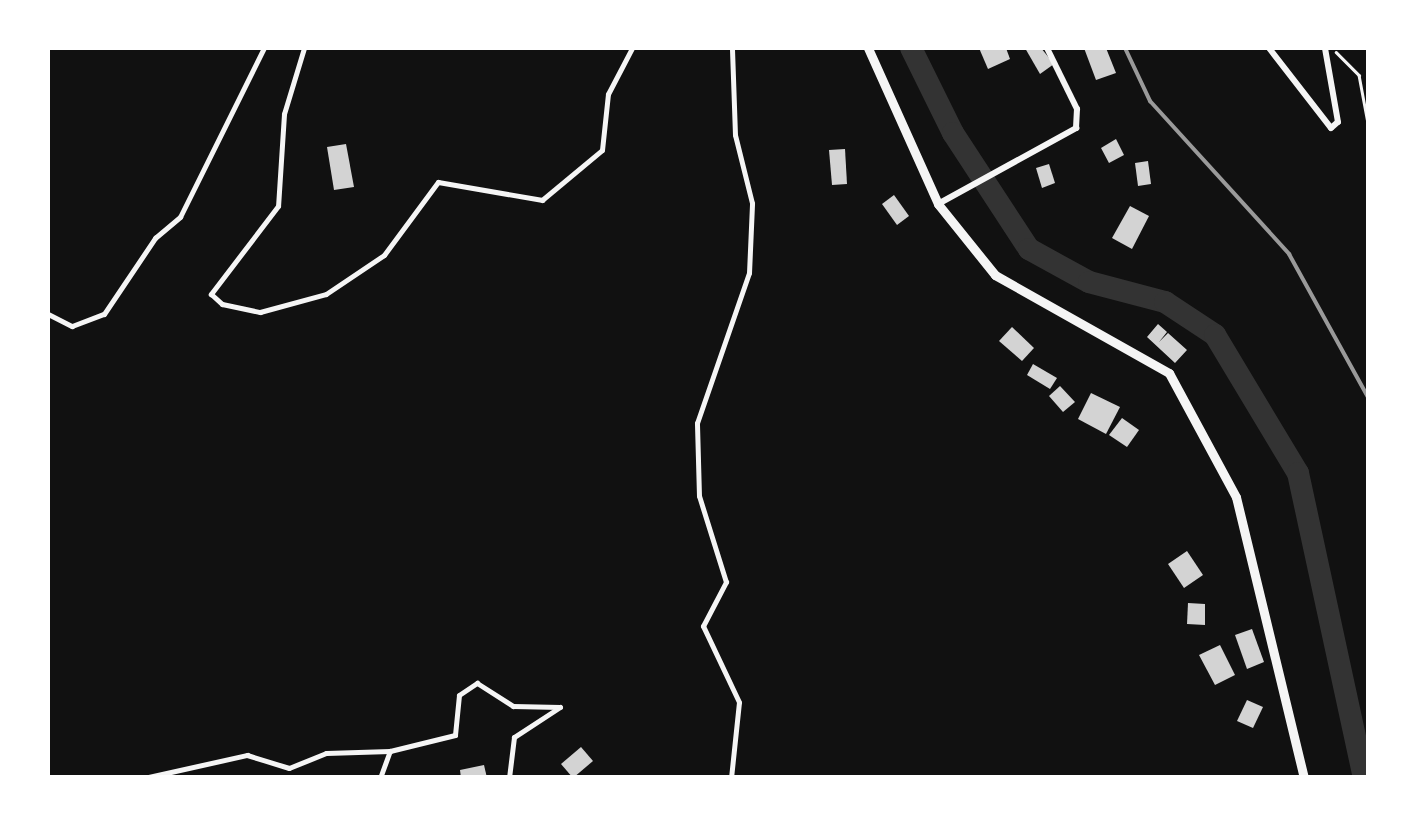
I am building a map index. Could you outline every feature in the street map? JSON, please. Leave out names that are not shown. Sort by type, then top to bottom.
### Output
[{"type":"highway","points":[[868,48],[938,204],[995,275],[1169,373],[1236,497],[1304,778]]},
{"type":"street","points":[[48,314],[72,326],[104,314],[155,238],[180,218],[264,48]]},
{"type":"street","points":[[304,48],[284,114],[278,206],[211,294],[222,304],[260,312],[326,294],[384,255],[438,182],[542,200],[602,150],[608,94],[632,48]]},
{"type":"street","points":[[730,778],[739,702],[703,626],[726,582],[700,496],[697,423],[749,273],[752,203],[734,135],[732,48]]},
{"type":"street","points":[[938,204],[1011,168],[1076,128],[1077,108],[1047,48]]},
{"type":"street","points":[[1270,48],[1331,128],[1338,122],[1325,48]]},
{"type":"street","points":[[144,778],[247,755],[290,768],[326,753],[390,751],[455,735],[459,695],[477,683],[513,706],[556,702],[556,715],[514,738],[509,778]]},
{"type":"street","points":[[380,778],[390,751]]},
{"type":"path","points":[[1325,48],[1359,75],[1368,123]]},
{"type":"building","points":[[979,48],[1006,48],[1010,59],[988,69]]},
{"type":"building","points":[[1025,48],[1041,48],[1054,64],[1040,74]]},
{"type":"building","points":[[1084,48],[1106,48],[1116,73],[1096,80]]},
{"type":"building","points":[[1116,139],[1124,155],[1109,163],[1101,148]]},
{"type":"building","points":[[346,144],[354,187],[334,190],[327,147]]},
{"type":"building","points":[[845,149],[847,184],[832,185],[829,150]]},
{"type":"building","points":[[1148,161],[1151,184],[1138,186],[1135,163]]},
{"type":"building","points":[[1049,164],[1055,183],[1042,188],[1036,168]]},
{"type":"building","points":[[894,195],[909,216],[897,225],[882,204]]},
{"type":"building","points":[[1130,206],[1149,216],[1132,249],[1112,238]]},
{"type":"building","points":[[1158,324],[1167,332],[1159,342],[1168,333],[1187,350],[1175,363],[1147,337]]},
{"type":"building","points":[[1012,327],[1034,348],[1022,361],[999,341]]},
{"type":"building","points":[[1033,364],[1057,378],[1050,389],[1027,375]]},
{"type":"building","points":[[1060,386],[1075,402],[1063,412],[1049,396]]},
{"type":"building","points":[[1091,393],[1120,407],[1106,434],[1078,419]]},
{"type":"building","points":[[1122,418],[1139,430],[1127,447],[1109,435]]},
{"type":"building","points":[[1187,551],[1203,575],[1184,588],[1168,564]]},
{"type":"building","points":[[1188,603],[1205,604],[1205,625],[1187,624]]},
{"type":"building","points":[[1252,629],[1264,662],[1247,669],[1235,635]]},
{"type":"building","points":[[1220,645],[1235,675],[1215,685],[1199,655]]},
{"type":"building","points":[[1247,700],[1263,707],[1253,728],[1237,721]]},
{"type":"building","points":[[581,747],[593,761],[573,778],[561,764]]},
{"type":"building","points":[[484,765],[487,778],[461,778],[460,770]]},
{"type":"waterway","points":[[911,48],[953,133],[1029,249],[1089,282],[1165,302],[1215,335],[1298,473],[1364,778]]},
{"type":"railway","points":[[1125,48],[1150,101],[1289,254],[1368,397]]}]
